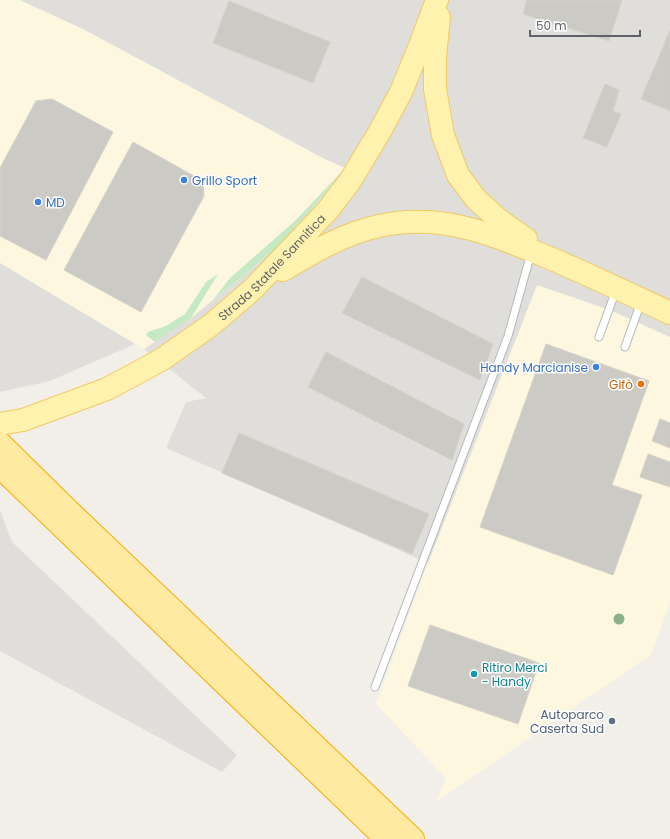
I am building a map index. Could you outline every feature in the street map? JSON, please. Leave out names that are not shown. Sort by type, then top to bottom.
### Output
[{"type":"highway","points":[[0,443],[62,516],[386,839]]},
{"type":"highway","points":[[0,467],[62,516],[413,839]]},
{"type":"main road","name":"Strada Statale Sannitica","points":[[0,424],[23,420],[107,389],[148,368],[211,325],[254,289],[328,210],[350,181],[379,133],[401,92],[437,0]]},
{"type":"main road","points":[[441,0],[435,89],[443,134],[458,175],[476,199],[499,220],[564,264]]},
{"type":"main road","points":[[254,289],[310,254],[360,232],[379,226],[407,222],[437,223],[465,227],[496,237],[564,264],[670,312]]},
{"type":"lane","points":[[375,687],[508,336],[532,251]]},
{"type":"lane","points":[[599,337],[617,288]]},
{"type":"lane","points":[[625,347],[641,299]]},
{"type":"shaded area","points":[[0,0],[20,0],[85,30],[323,158],[345,168],[278,247],[191,318],[144,349],[0,263]]},
{"type":"shaded area","points":[[20,0],[670,0],[670,337],[610,310],[537,285],[428,563],[166,448],[186,402],[206,398],[144,349],[191,318],[278,247],[345,168],[323,158],[85,30]]},
{"type":"shaded area","points":[[0,263],[135,344],[50,381],[0,392]]},
{"type":"shaded area","points":[[537,285],[610,310],[670,337],[670,602],[651,655],[437,801],[446,778],[376,704],[428,563]]},
{"type":"shaded area","points":[[0,510],[12,542],[237,755],[222,772],[0,651]]},
{"type":"green space","points":[[345,168],[278,247],[213,300],[230,278],[296,220]]},
{"type":"green space","points":[[218,274],[191,318],[155,342],[146,335],[148,332],[166,326],[185,314],[206,282]]},
{"type":"building","points":[[527,0],[622,0],[609,41],[523,14]]},
{"type":"building","points":[[229,1],[330,42],[313,83],[213,43]]},
{"type":"building","points":[[670,30],[670,111],[641,99]]},
{"type":"building","points":[[605,84],[619,90],[613,111],[621,114],[607,147],[583,138]]},
{"type":"building","name":"MD","points":[[52,99],[113,132],[46,260],[0,236],[0,168],[36,101]]},
{"type":"building","points":[[133,142],[203,181],[204,196],[141,312],[64,270]]},
{"type":"building","points":[[362,277],[493,344],[480,380],[342,313]]},
{"type":"building","points":[[546,344],[649,381],[612,485],[642,495],[613,575],[480,527]]},
{"type":"building","points":[[326,352],[464,424],[452,460],[308,387]]},
{"type":"building","points":[[660,419],[670,423],[670,448],[652,441]]},
{"type":"building","points":[[239,433],[429,514],[412,554],[222,473]]},
{"type":"building","points":[[648,454],[670,462],[670,487],[640,477]]},
{"type":"building","name":"Ritiro Merci - Handy","points":[[430,625],[539,663],[518,724],[408,686]]},
{"type":"place","name":"Grillo Sport","points":[[184,180]]},
{"type":"place","name":"MD","points":[[38,202]]},
{"type":"place","name":"Handy Marcianise","points":[[596,367]]},
{"type":"place","name":"Gifò","points":[[641,384]]},
{"type":"place","name":"Ritiro Merci - Handy","points":[[474,674]]},
{"type":"place","name":"Autoparco Caserta Sud","points":[[612,721]]}]
